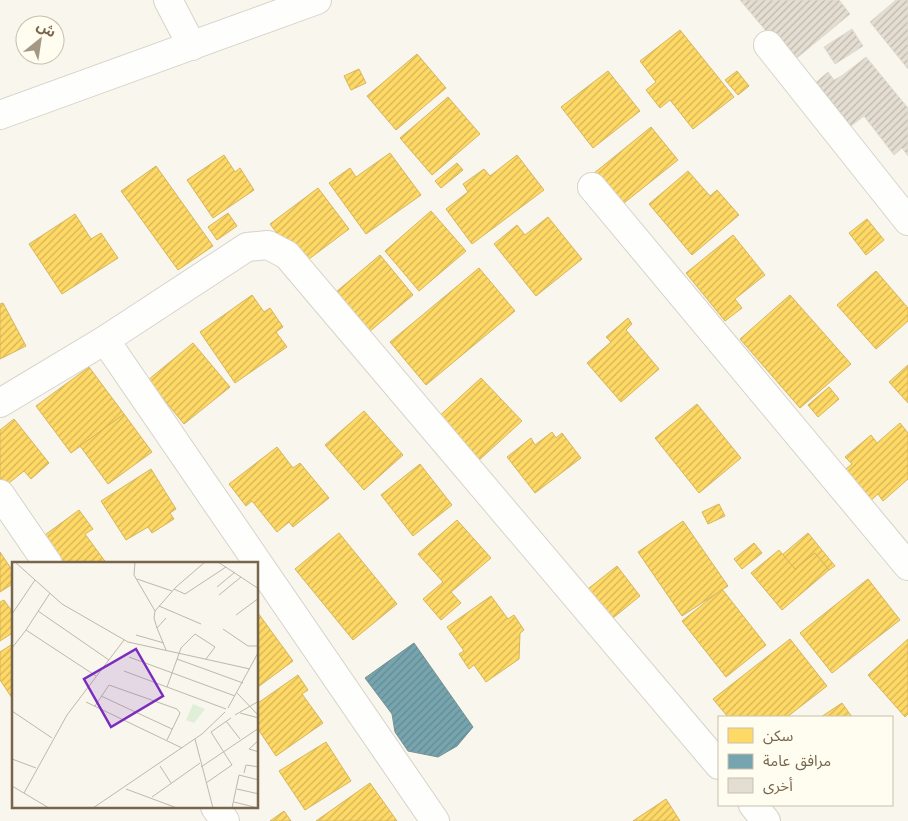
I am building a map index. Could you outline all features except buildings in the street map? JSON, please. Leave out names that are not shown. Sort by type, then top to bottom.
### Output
[{"type":"street","points":[[168,0],[192,46]]},
{"type":"street","points":[[0,116],[317,0]]},
{"type":"street","points":[[768,45],[908,221]]},
{"type":"street","points":[[592,187],[908,566]]},
{"type":"street","points":[[0,403],[105,340],[247,247],[268,246],[287,255],[718,764]]},
{"type":"street","points":[[105,340],[257,562]]},
{"type":"street","points":[[0,494],[47,562]]},
{"type":"street","points":[[259,564],[435,821]]},
{"type":"street","points":[[754,806],[766,821]]},
{"type":"street","points":[[216,808],[225,821]]}]
